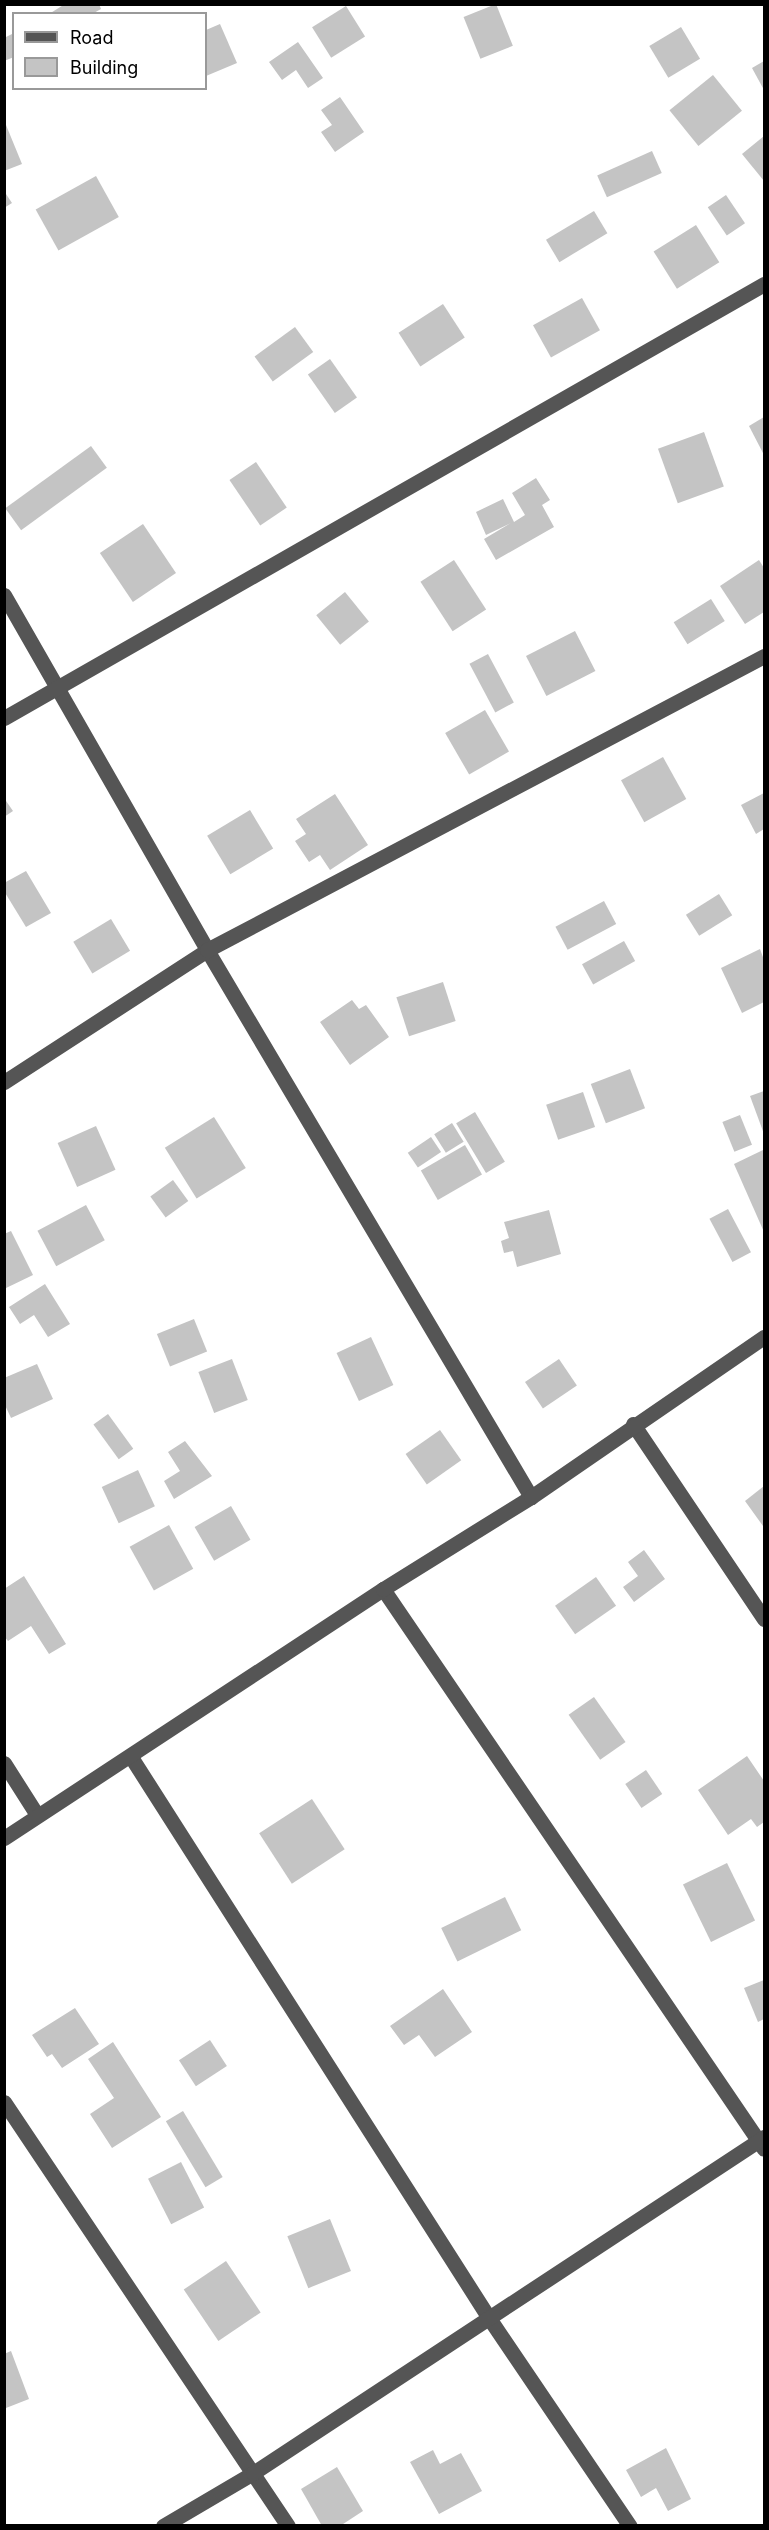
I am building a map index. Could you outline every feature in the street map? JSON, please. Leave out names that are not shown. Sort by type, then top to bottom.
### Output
[{"type":"street","points":[[4,718],[59,684],[765,284]]},
{"type":"street","points":[[4,595],[59,684],[207,950],[531,1497]]},
{"type":"street","points":[[4,1082],[207,950],[765,656]]},
{"type":"street","points":[[4,1838],[131,1757],[383,1589],[531,1497],[633,1424],[765,1336]]},
{"type":"street","points":[[633,1424],[765,1619]]},
{"type":"street","points":[[163,2526],[253,2473],[763,2142],[383,1589]]},
{"type":"street","points":[[131,1757],[489,2318],[630,2526]]},
{"type":"street","points":[[4,1763],[37,1815]]},
{"type":"street","points":[[4,2102],[288,2526]]},
{"type":"building","points":[[65,4],[99,4],[101,9],[96,12],[52,12]]},
{"type":"building","points":[[496,4],[513,46],[480,59],[464,17]]},
{"type":"building","points":[[346,6],[365,37],[331,58],[312,27]]},
{"type":"building","points":[[220,24],[237,63],[207,76],[207,30]]},
{"type":"building","points":[[681,27],[700,59],[668,78],[649,46]]},
{"type":"building","points":[[12,34],[12,58],[4,61],[4,38]]},
{"type":"building","points":[[298,42],[323,78],[308,88],[296,70],[282,80],[269,62]]},
{"type":"building","points":[[764,61],[764,90],[752,68]]},
{"type":"building","points":[[713,75],[742,111],[698,146],[669,110]]},
{"type":"building","points":[[340,97],[364,132],[335,152],[321,132],[332,125],[321,110]]},
{"type":"building","points":[[6,125],[22,164],[4,171],[4,126]]},
{"type":"building","points":[[764,136],[764,181],[742,154]]},
{"type":"building","points":[[652,151],[662,173],[607,197],[597,175]]},
{"type":"building","points":[[96,176],[119,217],[58,251],[36,209]]},
{"type":"building","points":[[4,191],[12,203],[4,208]]},
{"type":"building","points":[[726,195],[745,223],[727,235],[708,207]]},
{"type":"building","points":[[594,211],[607,233],[559,262],[546,240]]},
{"type":"building","points":[[696,225],[719,262],[677,289],[654,251]]},
{"type":"building","points":[[582,298],[600,330],[551,358],[533,325]]},
{"type":"building","points":[[443,304],[465,338],[420,366],[399,333]]},
{"type":"building","points":[[295,327],[313,352],[273,381],[255,356]]},
{"type":"building","points":[[330,359],[357,398],[335,413],[308,374]]},
{"type":"building","points":[[764,417],[764,455],[749,426]]},
{"type":"building","points":[[704,432],[724,487],[678,503],[658,449]]},
{"type":"building","points":[[91,446],[107,468],[21,530],[5,508]]},
{"type":"building","points":[[256,462],[287,508],[260,525],[229,480]]},
{"type":"building","points":[[536,478],[550,500],[542,505],[554,527],[496,560],[484,539],[511,523],[486,535],[476,512],[503,499],[514,522],[525,515],[512,493]]},
{"type":"building","points":[[143,524],[176,573],[133,602],[100,553]]},
{"type":"building","points":[[454,560],[486,609],[453,631],[420,582]]},
{"type":"building","points":[[759,560],[764,568],[764,612],[745,624],[720,586]]},
{"type":"building","points":[[345,592],[369,622],[340,645],[316,615]]},
{"type":"building","points":[[711,599],[725,621],[687,644],[674,622]]},
{"type":"building","points":[[575,631],[595,671],[546,696],[526,656]]},
{"type":"building","points":[[488,654],[514,703],[495,712],[469,664]]},
{"type":"building","points":[[485,710],[509,752],[469,775],[445,733]]},
{"type":"building","points":[[663,757],[686,799],[644,822],[621,780]]},
{"type":"building","points":[[764,793],[764,829],[756,834],[741,805]]},
{"type":"building","points":[[335,794],[368,845],[330,870],[320,855],[309,862],[295,841],[306,834],[296,819]]},
{"type":"building","points":[[4,798],[13,811],[4,817]]},
{"type":"building","points":[[250,810],[273,849],[230,874],[207,836]]},
{"type":"building","points":[[26,871],[51,913],[26,927],[4,891],[4,883]]},
{"type":"building","points":[[719,894],[732,915],[699,936],[686,915]]},
{"type":"building","points":[[604,901],[616,924],[568,950],[555,927]]},
{"type":"building","points":[[111,919],[130,951],[92,973],[73,942]]},
{"type":"building","points":[[624,941],[635,961],[593,984],[582,964]]},
{"type":"building","points":[[760,949],[764,960],[764,1002],[742,1013],[721,968]]},
{"type":"building","points":[[443,982],[456,1021],[409,1036],[396,997]]},
{"type":"building","points":[[352,1000],[359,1009],[366,1005],[389,1037],[350,1065],[320,1022]]},
{"type":"building","points":[[630,1069],[645,1108],[606,1123],[591,1084]]},
{"type":"building","points":[[764,1091],[764,1134],[750,1096]]},
{"type":"building","points":[[583,1092],[595,1127],[558,1140],[546,1105]]},
{"type":"building","points":[[475,1112],[505,1162],[486,1173],[456,1123]]},
{"type":"building","points":[[740,1115],[752,1145],[734,1152],[722,1122]]},
{"type":"building","points":[[214,1117],[246,1168],[197,1199],[165,1148]]},
{"type":"building","points":[[452,1123],[464,1142],[446,1153],[434,1134]]},
{"type":"building","points":[[96,1126],[116,1170],[77,1187],[58,1143]]},
{"type":"building","points":[[431,1137],[441,1152],[418,1168],[408,1153]]},
{"type":"building","points":[[465,1145],[482,1174],[438,1200],[421,1170]]},
{"type":"building","points":[[763,1150],[764,1153],[764,1232],[734,1164]]},
{"type":"building","points":[[173,1180],[188,1201],[166,1217],[150,1196]]},
{"type":"building","points":[[86,1205],[105,1240],[56,1266],[37,1231]]},
{"type":"building","points":[[728,1209],[751,1252],[732,1262],[709,1219]]},
{"type":"building","points":[[549,1210],[561,1254],[517,1267],[513,1251],[504,1253],[501,1241],[509,1238],[504,1222]]},
{"type":"building","points":[[11,1231],[33,1275],[4,1289],[4,1234]]},
{"type":"building","points":[[45,1284],[70,1324],[48,1337],[34,1315],[20,1324],[9,1307]]},
{"type":"building","points":[[194,1319],[207,1351],[170,1366],[157,1334]]},
{"type":"building","points":[[371,1337],[393,1385],[359,1401],[337,1353]]},
{"type":"building","points":[[232,1359],[248,1400],[214,1413],[198,1372]]},
{"type":"building","points":[[559,1359],[577,1386],[543,1408],[525,1382]]},
{"type":"building","points":[[37,1364],[53,1399],[11,1418],[4,1403],[4,1378]]},
{"type":"building","points":[[108,1414],[133,1449],[119,1459],[93,1425]]},
{"type":"building","points":[[440,1430],[461,1460],[427,1484],[406,1454]]},
{"type":"building","points":[[185,1441],[212,1476],[174,1499],[164,1481],[180,1471],[168,1452]]},
{"type":"building","points":[[138,1470],[155,1506],[119,1523],[102,1487]]},
{"type":"building","points":[[764,1486],[764,1525],[763,1526],[745,1501]]},
{"type":"building","points":[[231,1506],[250,1540],[214,1561],[195,1527]]},
{"type":"building","points":[[169,1525],[193,1569],[154,1591],[130,1547]]},
{"type":"building","points":[[644,1550],[665,1579],[634,1602],[623,1587],[638,1576],[628,1562]]},
{"type":"building","points":[[24,1576],[66,1644],[49,1654],[31,1626],[8,1641],[4,1636],[4,1589]]},
{"type":"building","points":[[596,1577],[616,1606],[575,1634],[555,1606]]},
{"type":"building","points":[[594,1697],[626,1742],[600,1760],[569,1715]]},
{"type":"building","points":[[747,1756],[764,1781],[764,1822],[757,1827],[751,1819],[728,1835],[698,1790]]},
{"type":"building","points":[[646,1770],[662,1794],[641,1808],[625,1784]]},
{"type":"building","points":[[312,1799],[345,1849],[292,1884],[259,1833]]},
{"type":"building","points":[[727,1863],[755,1921],[711,1942],[683,1884]]},
{"type":"building","points":[[505,1897],[521,1930],[457,1961],[441,1928]]},
{"type":"building","points":[[764,1980],[764,2019],[758,2022],[744,1988]]},
{"type":"building","points":[[443,1989],[472,2032],[435,2057],[419,2035],[404,2045],[390,2026]]},
{"type":"building","points":[[75,2008],[99,2044],[62,2068],[52,2054],[47,2057],[32,2035]]},
{"type":"building","points":[[210,2040],[227,2066],[196,2086],[179,2060]]},
{"type":"building","points":[[113,2042],[161,2117],[112,2148],[90,2114],[114,2098],[88,2059]]},
{"type":"building","points":[[183,2111],[223,2177],[206,2187],[166,2121]]},
{"type":"building","points":[[181,2162],[204,2207],[171,2224],[148,2179]]},
{"type":"building","points":[[330,2219],[351,2271],[308,2288],[287,2236]]},
{"type":"building","points":[[226,2261],[261,2312],[218,2341],[184,2290]]},
{"type":"building","points":[[11,2351],[29,2399],[6,2408],[4,2354]]},
{"type":"building","points":[[666,2448],[691,2499],[668,2511],[656,2488],[641,2497],[626,2470]]},
{"type":"building","points":[[433,2450],[440,2464],[461,2453],[482,2491],[439,2514],[410,2462]]},
{"type":"building","points":[[337,2467],[363,2511],[340,2526],[322,2526],[301,2489]]}]
